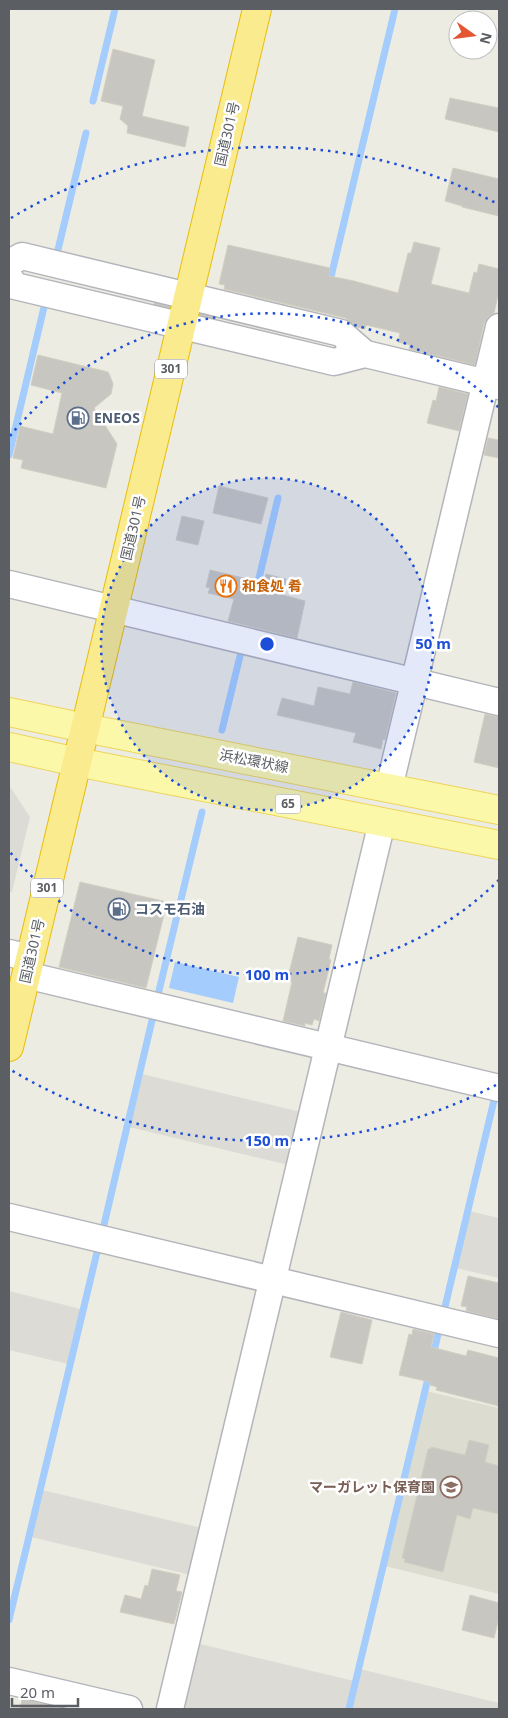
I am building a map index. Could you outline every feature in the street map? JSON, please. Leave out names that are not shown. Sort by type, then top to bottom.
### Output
[{"type":"highway","name":"国道301号","points":[[9,1047],[22,962],[77,762],[257,9]]},
{"type":"main road","name":"浜松環状線","points":[[9,712],[499,810]]},
{"type":"main road","name":"65","points":[[9,747],[499,845]]},
{"type":"street","points":[[9,263],[22,256],[341,333],[365,354]]},
{"type":"street","points":[[9,269],[154,304]]},
{"type":"street","points":[[9,277],[15,286],[334,362],[365,354]]},
{"type":"street","points":[[215,318],[493,384]]},
{"type":"street","points":[[389,788],[493,384],[499,328]]},
{"type":"street","points":[[9,584],[499,702]]},
{"type":"street","points":[[170,1709],[382,822]]},
{"type":"street","points":[[22,962],[328,1047],[499,1088]]},
{"type":"street","points":[[9,1217],[499,1334]]},
{"type":"street","points":[[9,1681],[129,1709]]},
{"type":"shaded area","points":[[9,785],[30,817],[12,892],[9,892]]},
{"type":"shaded area","points":[[142,1074],[305,1113],[293,1166],[129,1127]]},
{"type":"shaded area","points":[[469,1211],[499,1218],[499,1278],[456,1268]]},
{"type":"shaded area","points":[[9,1291],[81,1309],[68,1364],[9,1350]]},
{"type":"shaded area","name":"マーガレット保育園","points":[[426,1391],[499,1408],[499,1594],[385,1566]]},
{"type":"shaded area","points":[[42,1490],[206,1529],[195,1576],[31,1537]]},
{"type":"shaded area","points":[[192,1642],[354,1681],[347,1709],[176,1709]]},
{"type":"shaded area","points":[[360,1669],[499,1703],[499,1709],[350,1709]]},
{"type":"water","points":[[175,962],[239,977],[233,1003],[169,988]]},
{"type":"building","points":[[113,49],[155,60],[142,116],[189,127],[185,147],[127,133],[128,126],[120,119],[123,106],[101,101]]},
{"type":"building","points":[[450,98],[499,108],[499,132],[445,119]]},
{"type":"building","points":[[453,168],[499,179],[499,216],[445,201]]},
{"type":"building","points":[[414,242],[440,248],[431,284],[469,293],[474,272],[477,273],[479,264],[499,269],[499,291],[494,313],[488,317],[484,324],[475,365],[409,349],[410,345],[398,342],[400,333],[366,325],[365,329],[357,327],[345,318],[224,289],[225,285],[219,284],[228,245],[330,268],[329,276],[398,293],[408,253],[411,253]]},
{"type":"building","points":[[38,355],[108,372],[113,384],[111,394],[94,408],[117,444],[106,488],[21,468],[23,460],[13,458],[20,426],[53,434],[62,393],[31,385]]},
{"type":"building","points":[[439,387],[468,394],[459,431],[427,423],[433,400],[436,401]]},
{"type":"building","points":[[488,438],[499,440],[499,458],[484,455]]},
{"type":"building","points":[[219,486],[268,498],[261,524],[213,513]]},
{"type":"building","points":[[182,516],[204,521],[198,545],[176,540]]},
{"type":"building","points":[[210,570],[264,583],[266,574],[286,579],[283,595],[305,601],[297,638],[228,621],[234,599],[208,593],[210,588],[206,587]]},
{"type":"building","points":[[353,682],[396,693],[385,740],[383,739],[381,749],[353,742],[356,733],[277,715],[282,698],[314,706],[318,687],[350,694]]},
{"type":"building","points":[[485,714],[499,717],[499,768],[474,762]]},
{"type":"building","points":[[80,882],[167,902],[146,988],[59,967]]},
{"type":"building","points":[[298,937],[332,945],[329,959],[331,960],[323,993],[326,993],[319,1021],[314,1019],[312,1025],[305,1023],[305,1026],[283,1021],[292,982],[289,981],[291,973],[289,973]]},
{"type":"building","points":[[468,1276],[499,1283],[499,1319],[466,1311],[467,1307],[461,1306]]},
{"type":"building","points":[[341,1312],[372,1320],[362,1364],[330,1357]]},
{"type":"building","points":[[413,1329],[434,1334],[431,1347],[466,1356],[468,1350],[499,1358],[499,1406],[436,1390],[437,1387],[430,1385],[430,1382],[399,1375],[409,1334],[412,1335]]},
{"type":"building","points":[[469,1440],[489,1445],[485,1462],[499,1466],[499,1514],[473,1508],[470,1519],[457,1515],[443,1572],[404,1562],[405,1559],[402,1558],[428,1449],[431,1449],[431,1447],[465,1455]]},
{"type":"building","points":[[152,1569],[180,1575],[176,1591],[182,1592],[174,1624],[120,1612],[125,1595],[141,1599],[145,1585],[148,1586]]},
{"type":"building","points":[[470,1595],[499,1603],[499,1617],[494,1638],[462,1630]]},
{"type":"building","points":[[22,1699],[64,1709],[20,1709]]},
{"type":"waterway","points":[[93,101],[115,9]]},
{"type":"waterway","points":[[329,285],[395,9]]},
{"type":"waterway","points":[[56,258],[86,133]]},
{"type":"waterway","points":[[9,455],[45,303]]},
{"type":"waterway","points":[[256,591],[278,498]]},
{"type":"waterway","points":[[222,730],[242,648]]},
{"type":"waterway","points":[[157,999],[202,812]]},
{"type":"waterway","points":[[103,1229],[154,1012]]},
{"type":"waterway","points":[[444,1311],[495,1096]]},
{"type":"waterway","points":[[9,1620],[98,1248]]},
{"type":"waterway","points":[[433,1356],[439,1330]]},
{"type":"waterway","points":[[349,1709],[429,1374]]},
{"type":"tunnel","points":[[154,303],[215,318]]},
{"type":"place","name":"ENEOS","points":[[78,418]]},
{"type":"place","name":"和食処 肴","points":[[226,586]]},
{"type":"place","name":"コスモ石油","points":[[119,909]]},
{"type":"place","name":"マーガレット保育園","points":[[451,1487]]}]
